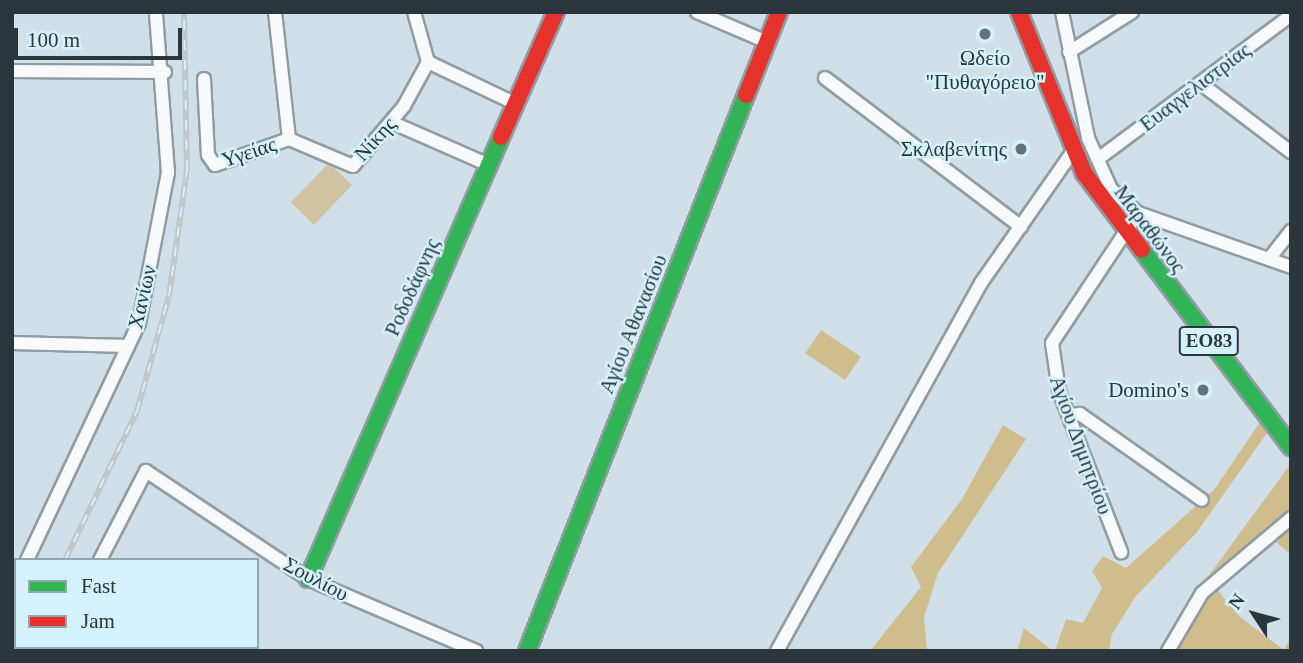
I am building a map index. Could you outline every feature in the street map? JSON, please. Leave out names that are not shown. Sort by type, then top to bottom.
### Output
[{"type":"street","name":"Χανίων","points":[[28,558],[128,346],[146,292],[168,173],[165,72],[156,12]]},
{"type":"street","points":[[275,12],[289,139]]},
{"type":"street","points":[[414,12],[428,62],[516,104]]},
{"type":"street","name":"Ροδοδάφνης","points":[[308,579],[556,12]]},
{"type":"street","points":[[697,12],[767,43]]},
{"type":"street","name":"Αγίου Αθανασίου","points":[[527,651],[779,12]]},
{"type":"street","name":"Μαραθώνος","points":[[1019,12],[1073,151],[1128,235],[1291,447]]},
{"type":"street","points":[[1062,12],[1080,115],[1111,189],[1138,213],[1291,267]]},
{"type":"street","points":[[1069,51],[1132,12]]},
{"type":"street","name":"Ευαγγελιστρίας","points":[[1098,159],[1200,83],[1283,16]]},
{"type":"street","name":"Νίκης","points":[[289,139],[353,166],[391,122],[428,62]]},
{"type":"street","points":[[12,71],[165,72]]},
{"type":"street","points":[[825,78],[1021,227]]},
{"type":"street","name":"Υγείας","points":[[204,79],[208,155],[215,165],[289,139]]},
{"type":"street","points":[[1200,83],[1291,152]]},
{"type":"street","points":[[391,122],[489,165]]},
{"type":"street","points":[[777,651],[981,283],[1073,151]]},
{"type":"street","name":"Αγίου Δημητρίου","points":[[1121,552],[1052,363],[1058,326],[1128,235],[1138,213]]},
{"type":"street","points":[[1269,259],[1291,231]]},
{"type":"street","points":[[12,343],[128,346]]},
{"type":"street","points":[[1070,415],[1080,414],[1202,500]]},
{"type":"street","name":"Σουλίου","points":[[101,558],[146,471],[308,579],[476,651]]},
{"type":"street","points":[[1168,651],[1202,593],[1291,518]]},
{"type":"shaded area","points":[[329,163],[352,185],[314,225],[291,203]]},
{"type":"shaded area","points":[[821,330],[861,357],[845,380],[805,353]]},
{"type":"shaded area","points":[[1260,422],[1267,433],[1197,532],[1136,596],[1112,634],[1109,651],[1055,651],[1066,619],[1083,623],[1102,588],[1092,571],[1103,556],[1126,568],[1214,490]]},
{"type":"shaded area","points":[[1003,425],[1026,439],[938,573],[924,617],[927,651],[870,651],[921,587],[911,567],[962,499]]},
{"type":"shaded area","points":[[1289,466],[1291,555],[1265,532],[1207,578]]},
{"type":"shaded area","points":[[1215,587],[1240,617],[1284,650],[1291,637],[1291,651],[1173,651]]},
{"type":"shaded area","points":[[1024,628],[1053,651],[1017,651]]},
{"type":"railway","points":[[66,558],[137,411],[169,296],[187,170],[184,12]]},
{"type":"traffic: fast","points":[[527,651],[746,95]]},
{"type":"traffic: fast","points":[[308,579],[501,137]]},
{"type":"traffic: fast","points":[[1142,250],[1291,447]]},
{"type":"traffic: jam","points":[[501,137],[556,12]]},
{"type":"traffic: jam","points":[[746,95],[779,12]]},
{"type":"traffic: jam","points":[[1019,12],[1084,173],[1142,250]]},
{"type":"place","name":"Ωδείο \"Πυθαγόρειο\"","points":[[985,34]]},
{"type":"place","name":"Σκλαβενίτης","points":[[1021,149]]},
{"type":"place","name":"Domino's","points":[[1203,390]]}]
